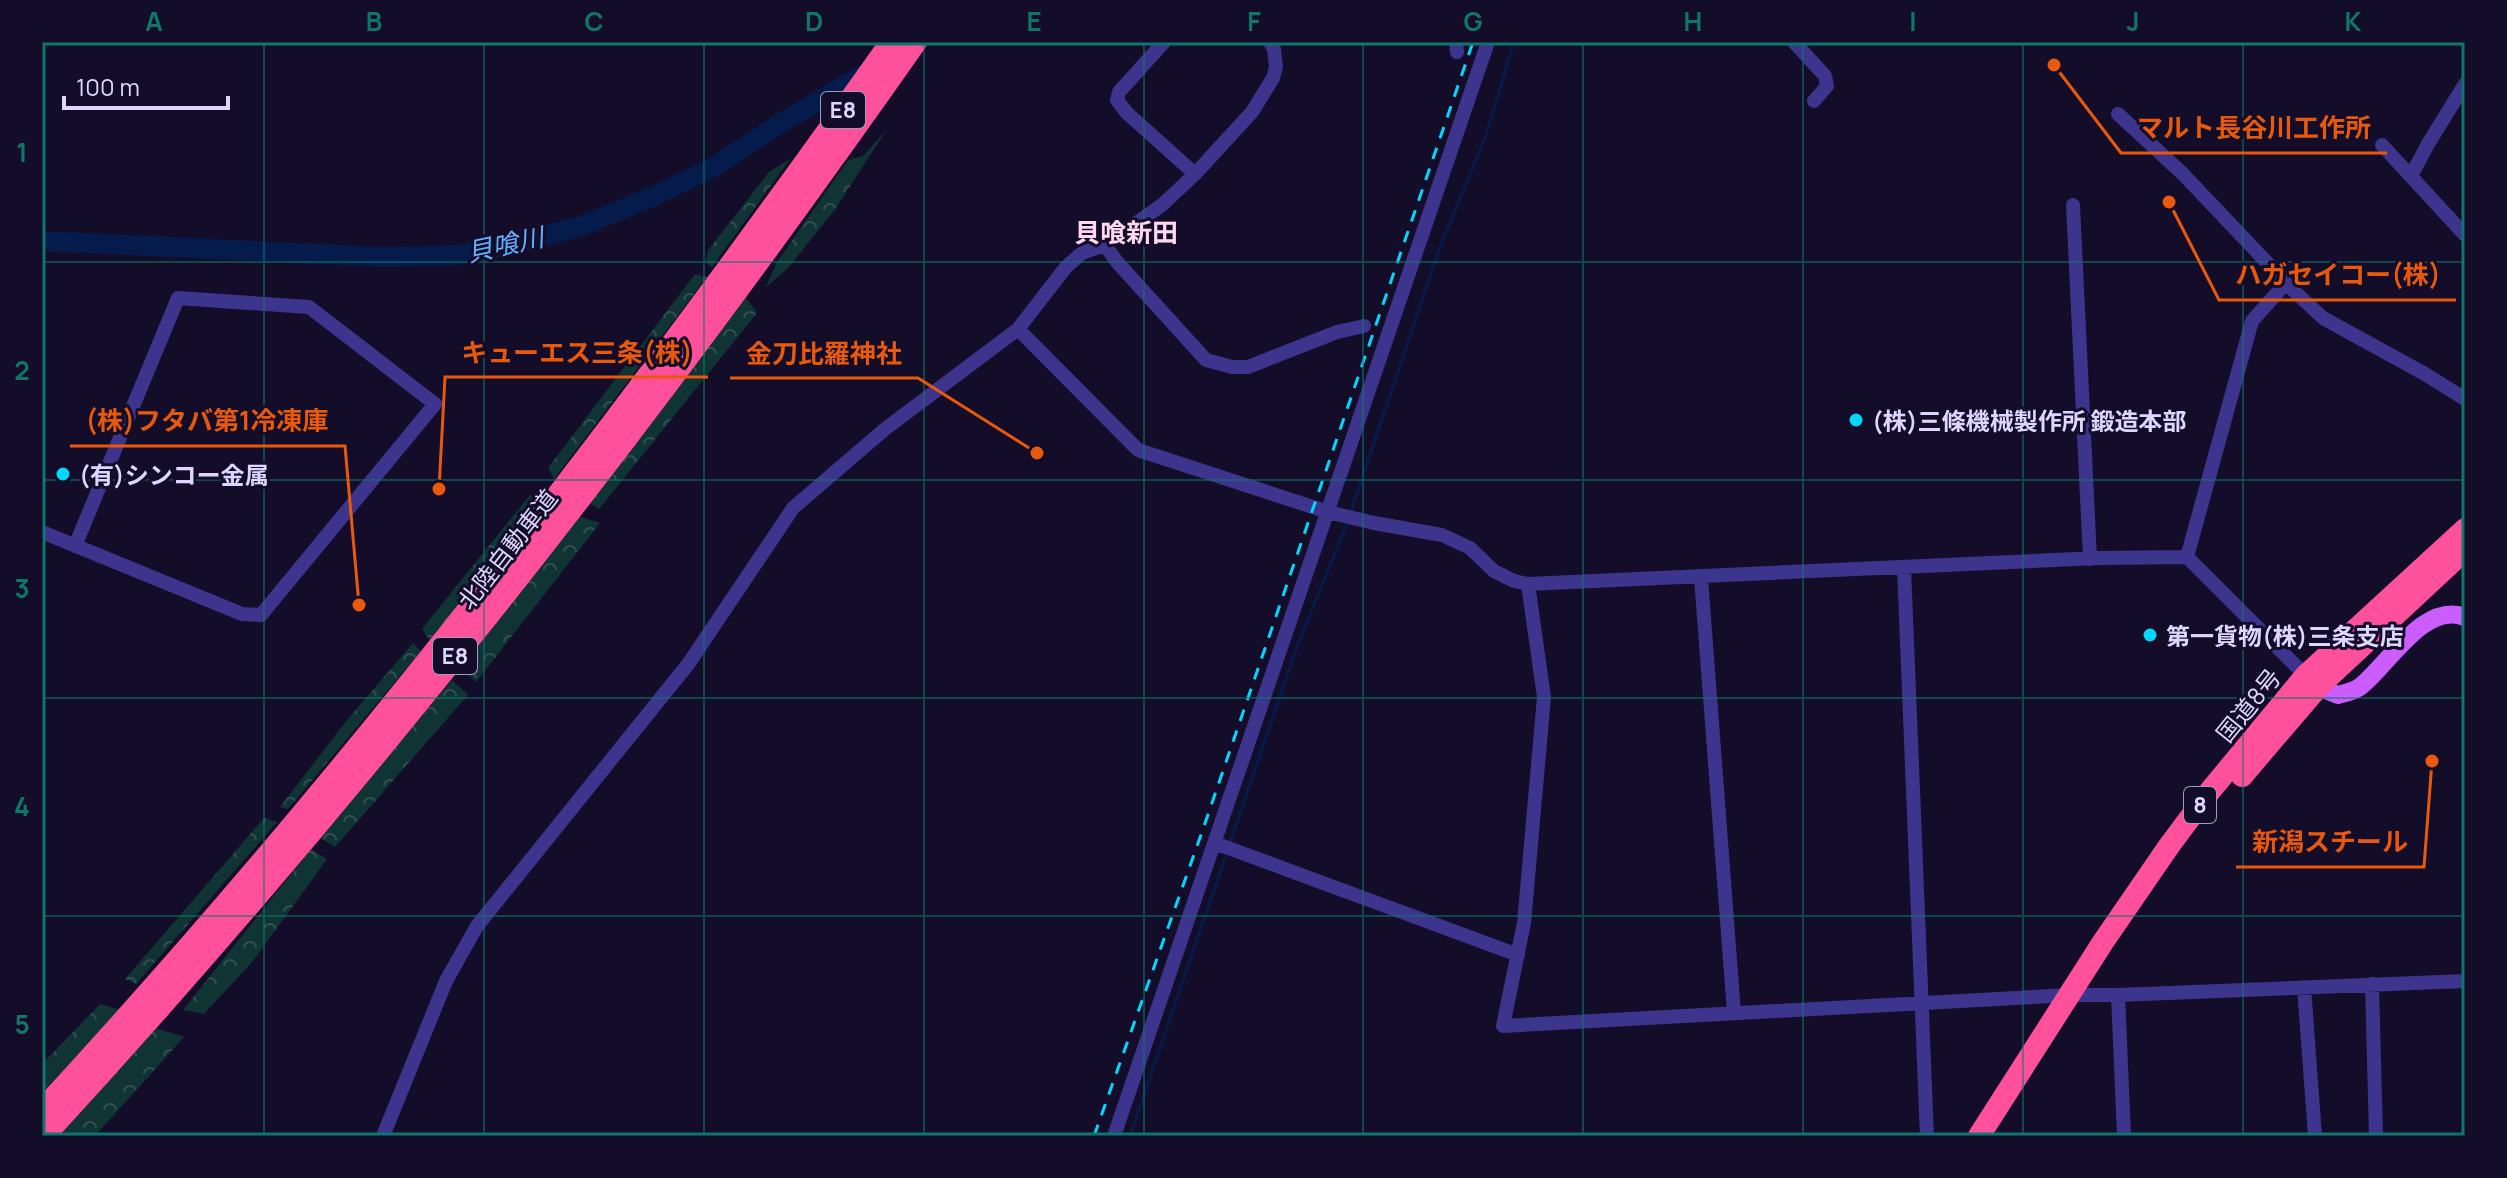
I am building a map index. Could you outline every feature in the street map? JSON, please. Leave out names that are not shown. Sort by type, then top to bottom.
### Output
[{"type":"highway","name":"北陸自動車道","points":[[42,1110],[249,875],[431,656],[595,446],[891,42]]},
{"type":"highway","name":"北陸自動車道","points":[[44,1136],[266,885],[452,661],[606,464],[838,153],[916,42]]},
{"type":"highway","name":"国道8号","points":[[1979,1136],[2103,942],[2210,791],[2312,681],[2465,529]]},
{"type":"highway","name":"国道8号","points":[[2312,681],[2465,550]]},
{"type":"main road","points":[[2312,681],[2338,695],[2358,688],[2420,626],[2439,615],[2458,614],[2465,617]]},
{"type":"street","points":[[1164,42],[1119,92],[1117,100],[1127,113],[1195,174]]},
{"type":"street","points":[[383,1136],[446,981],[477,926],[689,663],[793,508],[885,429],[1018,329],[1066,267],[1082,253],[1105,245],[1162,205],[1195,174],[1252,112],[1273,78],[1276,67],[1270,42]]},
{"type":"street","points":[[1114,1136],[1219,846],[1328,512],[1488,42]]},
{"type":"street","points":[[1794,42],[1825,76],[1827,86],[1814,101]]},
{"type":"street","points":[[2411,176],[2465,84]]},
{"type":"street","points":[[2118,114],[2183,174],[2323,318],[2465,399]]},
{"type":"street","points":[[2382,145],[2465,235]]},
{"type":"street","points":[[2073,205],[2090,559]]},
{"type":"street","points":[[1105,245],[1206,360],[1232,367],[1248,367],[1337,332],[1364,326]]},
{"type":"street","points":[[2187,557],[2252,321],[2286,283]]},
{"type":"street","points":[[42,532],[75,546],[242,614],[261,615],[435,404],[309,307],[178,298],[75,546]]},
{"type":"street","points":[[1018,329],[1138,450],[1328,512],[1442,535],[1470,548],[1494,571],[1528,584],[2187,557],[2312,681]]},
{"type":"street","points":[[1904,568],[1927,1136]]},
{"type":"street","points":[[1701,578],[1734,1013]]},
{"type":"street","points":[[1528,584],[1544,697],[1524,923],[1503,1026],[2070,995],[2465,981]]},
{"type":"street","points":[[1219,846],[1518,955]]},
{"type":"street","points":[[2372,984],[2376,1136]]},
{"type":"street","points":[[2304,987],[2315,1136]]},
{"type":"street","points":[[2118,995],[2124,1136]]},
{"type":"green space","points":[[887,129],[836,208],[788,268],[766,287],[777,262],[848,160],[863,156]]},
{"type":"green space","points":[[791,158],[712,267],[705,262],[709,249],[769,172]]},
{"type":"green space","points":[[695,274],[707,277],[554,479],[548,468]]},
{"type":"green space","points":[[745,296],[757,313],[599,509],[590,503]]},
{"type":"green space","points":[[530,495],[541,500],[430,641],[422,629]]},
{"type":"green space","points":[[578,516],[600,523],[476,682],[460,666]]},
{"type":"green space","points":[[413,643],[421,651],[288,809],[280,807],[347,720]]},
{"type":"green space","points":[[452,680],[468,695],[335,847],[319,837]]},
{"type":"green space","points":[[264,818],[277,822],[136,984],[125,979]]},
{"type":"green space","points":[[311,849],[327,859],[253,961],[204,1014],[183,1010]]},
{"type":"green space","points":[[100,1004],[121,1010],[42,1092],[42,1064]]},
{"type":"green space","points":[[152,1027],[184,1037],[95,1136],[52,1136]]},
{"type":"waterway","points":[[1350,514],[1438,252],[1486,135],[1514,42]]},
{"type":"waterway","name":"貝喰川","points":[[42,241],[384,257],[458,255],[518,243],[582,226],[712,168],[870,71]]},
{"type":"waterway","points":[[1229,845],[1298,644],[1348,521]]},
{"type":"waterway","points":[[1130,1136],[1227,852]]},
{"type":"railway","points":[[1094,1136],[1202,832],[1473,42]]},
{"type":"place","name":"マルト長谷川工作所","points":[[2054,65]]},
{"type":"place","name":"ハガセイコー(株)","points":[[2169,202]]},
{"type":"place","name":"(株)三條機械製作所 鍛造本部","points":[[1856,420]]},
{"type":"place","name":"金刀比羅神社","points":[[1037,453]]},
{"type":"place","name":"(有)シンコー金属","points":[[63,474]]},
{"type":"place","name":"キューエス三条(株)","points":[[439,489]]},
{"type":"place","name":"(株)フタバ第1冷凍庫","points":[[359,605]]},
{"type":"place","name":"第一貨物(株)三条支店","points":[[2150,635]]},
{"type":"place","name":"新潟スチール","points":[[2432,761]]},
{"type":"district","name":"貝喰新田","points":[[1126,232]]}]
